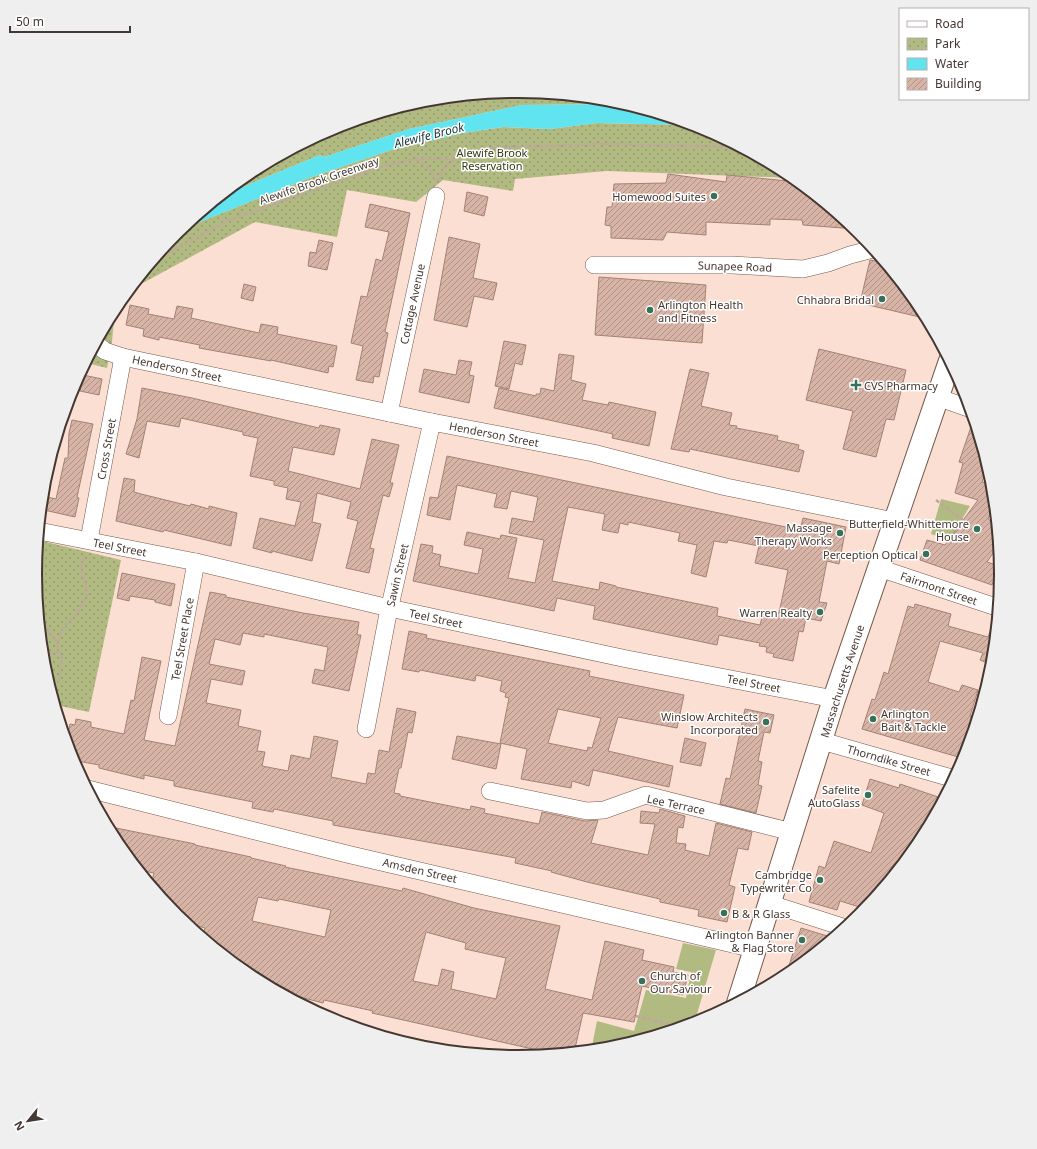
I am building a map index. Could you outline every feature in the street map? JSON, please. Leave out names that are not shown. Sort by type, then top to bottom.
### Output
[{"type":"highway","name":"Massachusetts Avenue","points":[[740,996],[768,904],[822,741],[834,699],[948,368]]},
{"type":"street","name":"Cottage Avenue","points":[[389,413],[436,196]]},
{"type":"street","name":"Sunapee Road","points":[[594,265],[732,266],[803,269],[828,263],[850,254],[867,250]]},
{"type":"street","name":"Henderson Street","points":[[100,347],[105,351],[123,357],[432,422],[593,453],[726,488],[894,521]]},
{"type":"street","name":"Cross Street","points":[[87,548],[123,357]]},
{"type":"street","points":[[938,397],[965,407]]},
{"type":"street","name":"Sawin Street","points":[[366,729],[389,608],[432,422]]},
{"type":"street","name":"Teel Street","points":[[44,533],[87,548],[196,562],[389,608],[627,659],[834,699]]},
{"type":"street","name":"Teel Street Place","points":[[168,716],[196,562]]},
{"type":"street","name":"Fairmont Street","points":[[880,568],[994,606]]},
{"type":"street","name":"Thorndike Street","points":[[822,741],[950,777]]},
{"type":"street","name":"Amsden Street","points":[[94,790],[351,855],[754,949]]},
{"type":"street","name":"Lee Terrace","points":[[490,791],[587,811],[604,810],[646,795],[792,832]]},
{"type":"street","points":[[768,904],[840,926]]},
{"type":"path","name":"Alewife Brook Greenway","points":[[166,254],[227,221],[383,166],[416,160],[454,159],[468,152],[492,148],[602,144],[729,147]]},
{"type":"path","points":[[416,160],[428,167],[434,175],[436,185],[444,167],[454,159]]},
{"type":"path","points":[[936,500],[963,520]]},
{"type":"path","points":[[57,644],[62,629],[77,613],[88,594],[82,568],[87,548]]},
{"type":"path","points":[[45,625],[57,644],[62,659],[59,681],[55,686]]},
{"type":"path","points":[[49,653],[60,652]]},
{"type":"path","points":[[636,1016],[673,1026]]},
{"type":"green space","name":"Alewife Brook Reservation","points":[[487,99],[550,99],[595,104],[522,105],[409,129],[324,157],[320,155],[238,189],[280,162],[308,147],[365,123],[395,114],[456,102]]},
{"type":"green space","name":"Alewife Brook Reservation","points":[[597,123],[676,125],[729,147],[782,178],[607,171],[515,179],[513,191],[443,180],[416,202],[347,190],[337,237],[255,222],[139,285],[160,260],[197,223],[309,178],[391,150],[463,133],[503,127],[550,129]]},
{"type":"green space","points":[[114,324],[112,342],[107,368],[91,364]]},
{"type":"green space","points":[[941,499],[970,506],[955,531],[977,547],[977,550],[931,534]]},
{"type":"green space","points":[[43,541],[121,560],[89,712],[60,706],[58,698],[46,637],[43,606]]},
{"type":"green space","points":[[683,943],[716,950],[696,1017],[642,1035],[592,1045],[597,1021],[634,1031],[646,990],[686,998],[691,972],[676,969]]},
{"type":"water","name":"Alewife Brook","points":[[595,104],[642,114],[676,125],[597,123],[550,129],[503,127],[463,133],[391,150],[309,178],[197,223],[238,189],[320,155],[324,157],[409,129],[522,105]]},
{"type":"building","name":"Homewood Suites","points":[[668,174],[726,182],[727,175],[787,181],[809,196],[845,228],[803,225],[802,220],[770,219],[770,225],[706,222],[706,235],[667,232],[663,240],[611,238],[611,226],[605,225],[607,207],[612,207],[614,184],[666,183]]},
{"type":"building","points":[[467,192],[488,197],[484,216],[464,211]]},
{"type":"building","points":[[370,204],[410,213],[385,332],[388,333],[379,377],[374,376],[373,383],[356,380],[363,346],[351,343],[361,296],[367,297],[376,259],[382,261],[389,232],[365,227]]},
{"type":"building","points":[[449,237],[480,244],[473,278],[497,283],[493,300],[474,296],[467,327],[434,320]]},
{"type":"building","points":[[319,240],[333,243],[327,270],[308,266],[310,252],[316,253]]},
{"type":"building","points":[[870,260],[878,262],[897,284],[919,317],[860,303]]},
{"type":"building","name":"Arlington Health and Fitness","points":[[599,277],[706,285],[702,343],[595,335]]},
{"type":"building","points":[[244,284],[256,287],[253,301],[241,298]]},
{"type":"building","points":[[130,305],[149,309],[148,314],[174,319],[177,306],[193,309],[191,318],[259,333],[261,324],[278,327],[277,334],[337,346],[333,367],[329,366],[328,373],[271,360],[199,348],[200,345],[159,337],[159,340],[143,336],[144,329],[126,325]]},
{"type":"building","points":[[504,341],[526,345],[522,365],[515,363],[509,389],[495,386]]},
{"type":"building","name":"CVS Pharmacy","points":[[819,349],[906,370],[894,420],[886,419],[876,457],[843,449],[853,411],[806,400]]},
{"type":"building","points":[[559,354],[574,356],[571,380],[586,384],[582,400],[608,405],[609,402],[656,412],[649,446],[612,438],[613,434],[494,408],[499,388],[536,396],[536,394],[540,394],[541,388],[554,391]]},
{"type":"building","points":[[459,360],[472,362],[469,375],[474,376],[469,403],[419,392],[424,369],[456,375]]},
{"type":"building","points":[[690,369],[709,373],[701,406],[732,413],[729,425],[737,426],[736,428],[778,436],[777,440],[799,445],[798,449],[804,451],[799,472],[690,449],[689,452],[671,449]]},
{"type":"building","points":[[86,376],[102,379],[99,395],[80,391]]},
{"type":"building","points":[[142,388],[192,398],[319,428],[320,425],[340,429],[334,455],[293,447],[288,471],[360,489],[372,439],[399,445],[390,483],[393,483],[389,497],[383,495],[370,548],[374,549],[369,573],[346,568],[358,521],[347,518],[351,502],[317,493],[312,522],[321,524],[312,561],[253,548],[260,518],[295,526],[301,502],[286,499],[288,488],[274,485],[274,481],[250,476],[258,438],[243,435],[243,432],[181,418],[179,427],[147,421],[139,458],[126,454],[137,419]]},
{"type":"building","points":[[72,420],[93,424],[77,497],[79,498],[75,517],[46,511],[48,497],[56,499],[65,458],[68,458],[69,433]]},
{"type":"building","points":[[971,426],[984,475],[982,482],[986,483],[991,511],[988,519],[992,522],[994,551],[987,562],[995,565],[995,577],[992,585],[920,560],[927,540],[945,545],[978,500],[955,493],[963,463],[959,462]]},
{"type":"building","points":[[447,456],[800,530],[803,518],[846,527],[839,564],[827,561],[819,602],[827,603],[821,621],[806,618],[803,632],[799,631],[793,661],[773,657],[774,654],[766,652],[767,647],[759,646],[760,643],[719,635],[717,645],[593,619],[595,606],[557,598],[554,611],[413,581],[421,544],[433,546],[432,553],[441,555],[439,566],[478,574],[483,549],[464,545],[467,532],[500,539],[501,535],[517,538],[508,578],[535,583],[544,540],[509,533],[512,518],[533,522],[538,497],[511,491],[507,509],[494,507],[497,494],[457,485],[450,520],[427,515],[430,497],[438,498]],"holes":[[[568,507],[605,514],[602,530],[618,533],[620,523],[628,525],[628,522],[680,533],[678,541],[697,545],[691,573],[706,577],[714,541],[727,543],[728,540],[759,546],[755,563],[788,570],[779,613],[764,610],[760,625],[717,616],[718,608],[616,587],[600,582],[599,590],[552,581]]]},
{"type":"building","points":[[124,478],[135,480],[134,492],[190,506],[191,504],[209,509],[209,506],[237,513],[231,546],[164,530],[163,532],[116,521]]},
{"type":"building","points":[[122,573],[175,584],[171,606],[155,602],[155,600],[130,596],[129,601],[117,598]]},
{"type":"building","points":[[210,592],[226,595],[226,597],[303,613],[359,622],[357,635],[361,635],[349,691],[312,683],[315,669],[324,671],[328,647],[264,634],[264,637],[243,633],[240,645],[215,639],[209,664],[245,671],[242,685],[211,679],[206,703],[241,710],[238,726],[261,731],[257,751],[265,752],[262,766],[288,771],[291,755],[310,759],[314,736],[338,741],[331,777],[366,784],[368,773],[375,774],[379,750],[389,752],[397,708],[416,712],[412,733],[408,732],[401,768],[399,768],[394,793],[400,794],[400,796],[470,810],[471,806],[485,809],[484,813],[539,824],[542,812],[585,821],[598,820],[591,843],[648,855],[655,824],[640,823],[641,811],[659,813],[660,809],[685,816],[683,828],[678,827],[676,843],[686,844],[685,850],[709,856],[716,823],[752,832],[748,850],[738,848],[729,885],[735,887],[727,922],[698,916],[699,910],[660,902],[660,899],[515,863],[516,858],[333,825],[333,821],[274,809],[273,812],[252,808],[253,802],[174,786],[174,781],[144,775],[144,779],[99,768],[99,765],[80,761],[68,731],[70,724],[75,725],[76,719],[91,722],[91,727],[124,734],[131,700],[134,701],[142,657],[161,661],[144,740],[175,746]]},
{"type":"building","points":[[915,604],[951,614],[948,626],[988,637],[992,626],[987,663],[980,660],[983,653],[940,641],[928,682],[959,692],[962,685],[978,690],[970,716],[973,717],[959,757],[862,729],[872,699],[875,700],[884,672],[888,674],[908,606],[914,608]]},
{"type":"building","points":[[409,631],[427,635],[426,638],[590,671],[589,676],[684,695],[677,728],[618,717],[608,751],[673,766],[669,787],[593,770],[589,786],[572,781],[571,788],[521,779],[527,749],[500,743],[509,698],[505,697],[506,693],[500,691],[502,681],[476,675],[475,681],[420,670],[419,672],[402,669]],"holes":[[[558,709],[601,718],[592,748],[588,747],[587,751],[548,743]]]},
{"type":"building","points":[[745,709],[774,715],[770,733],[764,732],[758,761],[762,762],[758,785],[762,786],[756,813],[720,804],[726,778],[730,779]]},
{"type":"building","points":[[457,736],[501,744],[496,769],[452,759]]},
{"type":"building","points":[[685,738],[706,743],[701,766],[680,762]]},
{"type":"building","points":[[870,779],[899,788],[900,784],[939,797],[915,839],[897,865],[877,889],[859,907],[840,901],[837,910],[809,902],[819,866],[825,868],[834,841],[871,853],[884,813],[862,805]]},
{"type":"building","points":[[116,828],[195,844],[286,866],[285,867],[402,891],[403,888],[474,908],[560,926],[545,989],[592,1000],[605,941],[644,950],[642,960],[674,967],[673,972],[688,975],[683,995],[642,986],[634,1022],[583,1013],[575,1048],[539,1050],[372,1013],[373,1011],[324,1000],[323,1003],[297,996],[254,971],[228,953],[204,933],[205,928],[197,926],[160,889],[152,880],[154,873],[145,871]],"holes":[[[258,897],[278,901],[279,899],[331,910],[325,937],[252,921]],[[426,932],[466,943],[465,949],[506,958],[496,999],[451,989],[454,972],[442,969],[438,986],[413,981]]]},
{"type":"building","points":[[801,928],[829,936],[809,953],[788,967]]},
{"type":"place","name":"Homewood Suites","points":[[714,196]]},
{"type":"place","name":"Chhabra Bridal","points":[[882,299]]},
{"type":"place","name":"Arlington Health and Fitness","points":[[650,310]]},
{"type":"place","name":"CVS Pharmacy","points":[[856,385]]},
{"type":"place","name":"Butterfield-Whittemore House","points":[[977,529]]},
{"type":"place","name":"Massage Therapy Works","points":[[840,533]]},
{"type":"place","name":"Perception Optical","points":[[926,554]]},
{"type":"place","name":"Warren Realty","points":[[820,612]]},
{"type":"place","name":"Arlington Bait & Tackle","points":[[873,719]]},
{"type":"place","name":"Winslow Architects Incorporated","points":[[766,722]]},
{"type":"place","name":"Safelite AutoGlass","points":[[868,795]]},
{"type":"place","name":"Cambridge Typewriter Co","points":[[820,880]]},
{"type":"place","name":"B & R Glass","points":[[724,913]]},
{"type":"place","name":"Arlington Banner & Flag Store","points":[[802,940]]},
{"type":"place","name":"Church of Our Saviour","points":[[642,981]]}]
